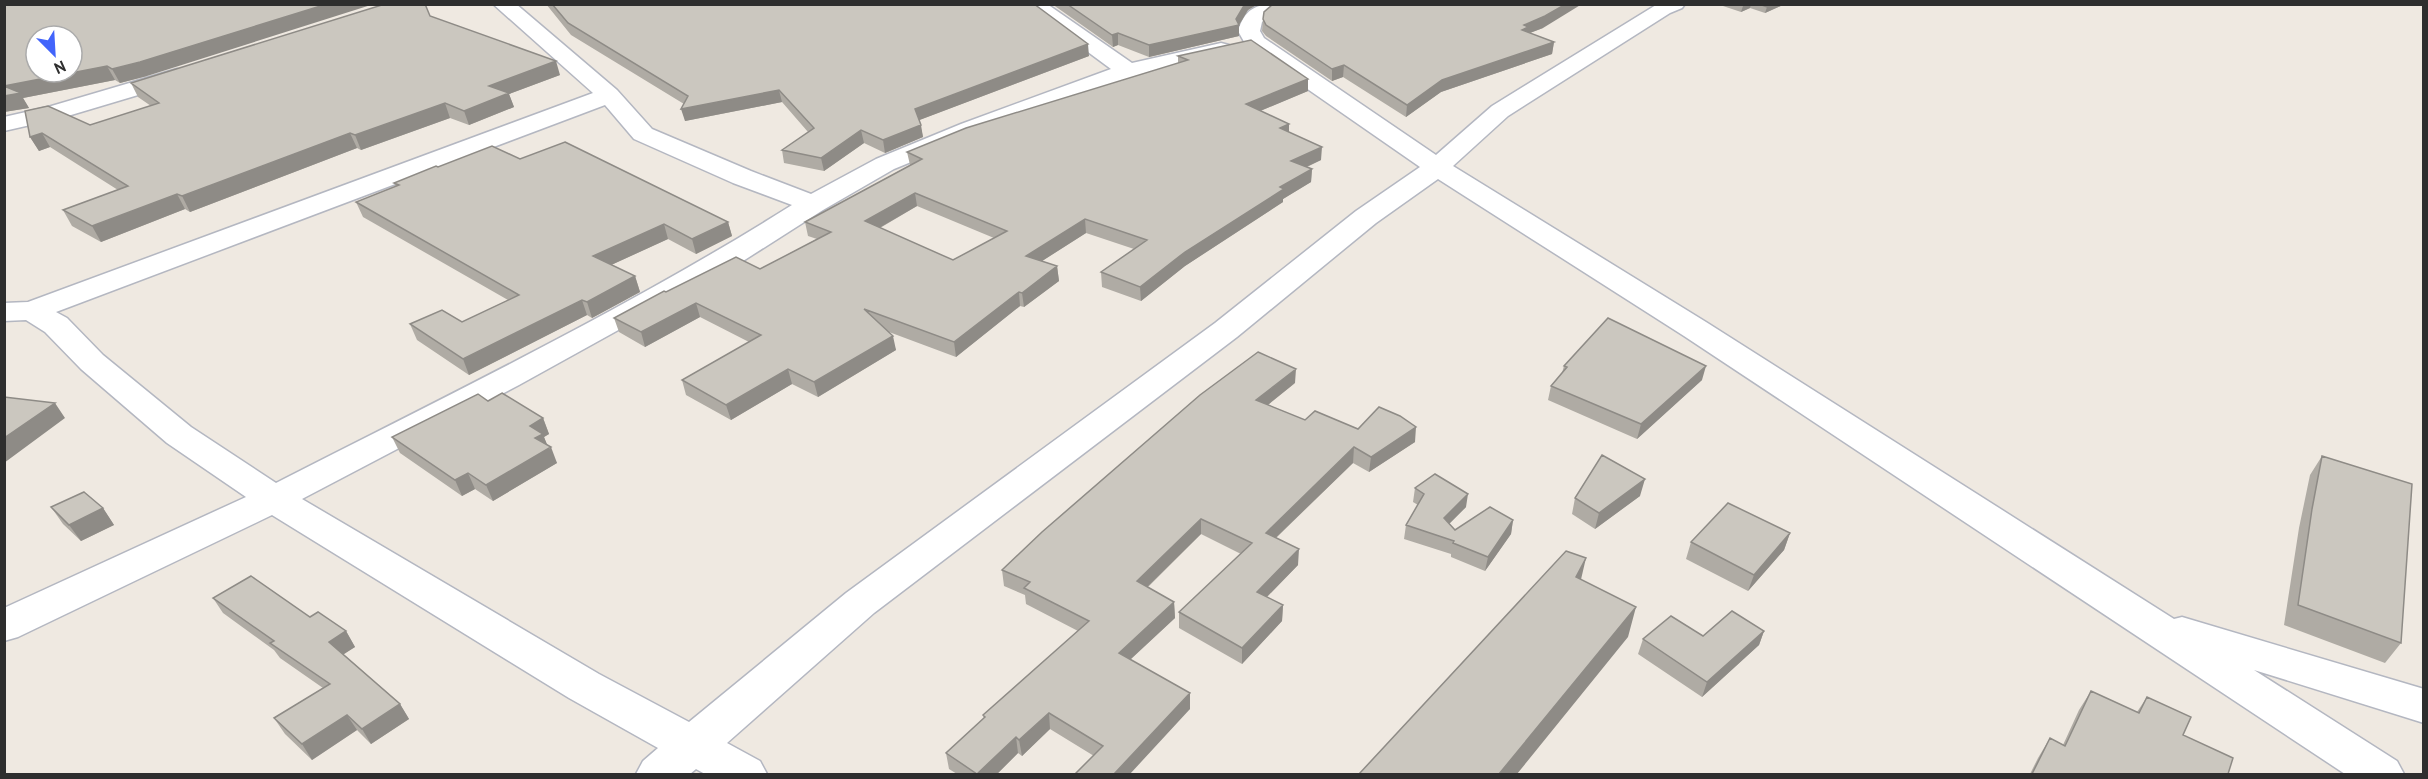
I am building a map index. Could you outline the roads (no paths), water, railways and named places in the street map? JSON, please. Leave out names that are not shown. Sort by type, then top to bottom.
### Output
[{"type":"street","points":[[503,4],[609,95],[643,134],[741,177],[813,204]]},
{"type":"street","points":[[1033,4],[1128,71]]},
{"type":"street","points":[[1272,4],[1252,20],[1249,31],[1255,42],[1437,167],[1715,342],[2381,774]]},
{"type":"street","points":[[659,774],[860,603],[1227,330],[1366,217],[1437,167],[1500,111],[1663,9],[1675,4]]},
{"type":"street","points":[[4,626],[274,499],[507,378],[733,255],[813,204],[885,164],[970,129],[1128,71],[1255,42]]},
{"type":"street","points":[[4,124],[53,113],[201,69]]},
{"type":"street","points":[[18,312],[609,95]]},
{"type":"street","points":[[18,312],[56,325],[92,362],[179,435],[274,499],[584,686],[744,774]]},
{"type":"street","points":[[2145,621],[2424,706]]}]
